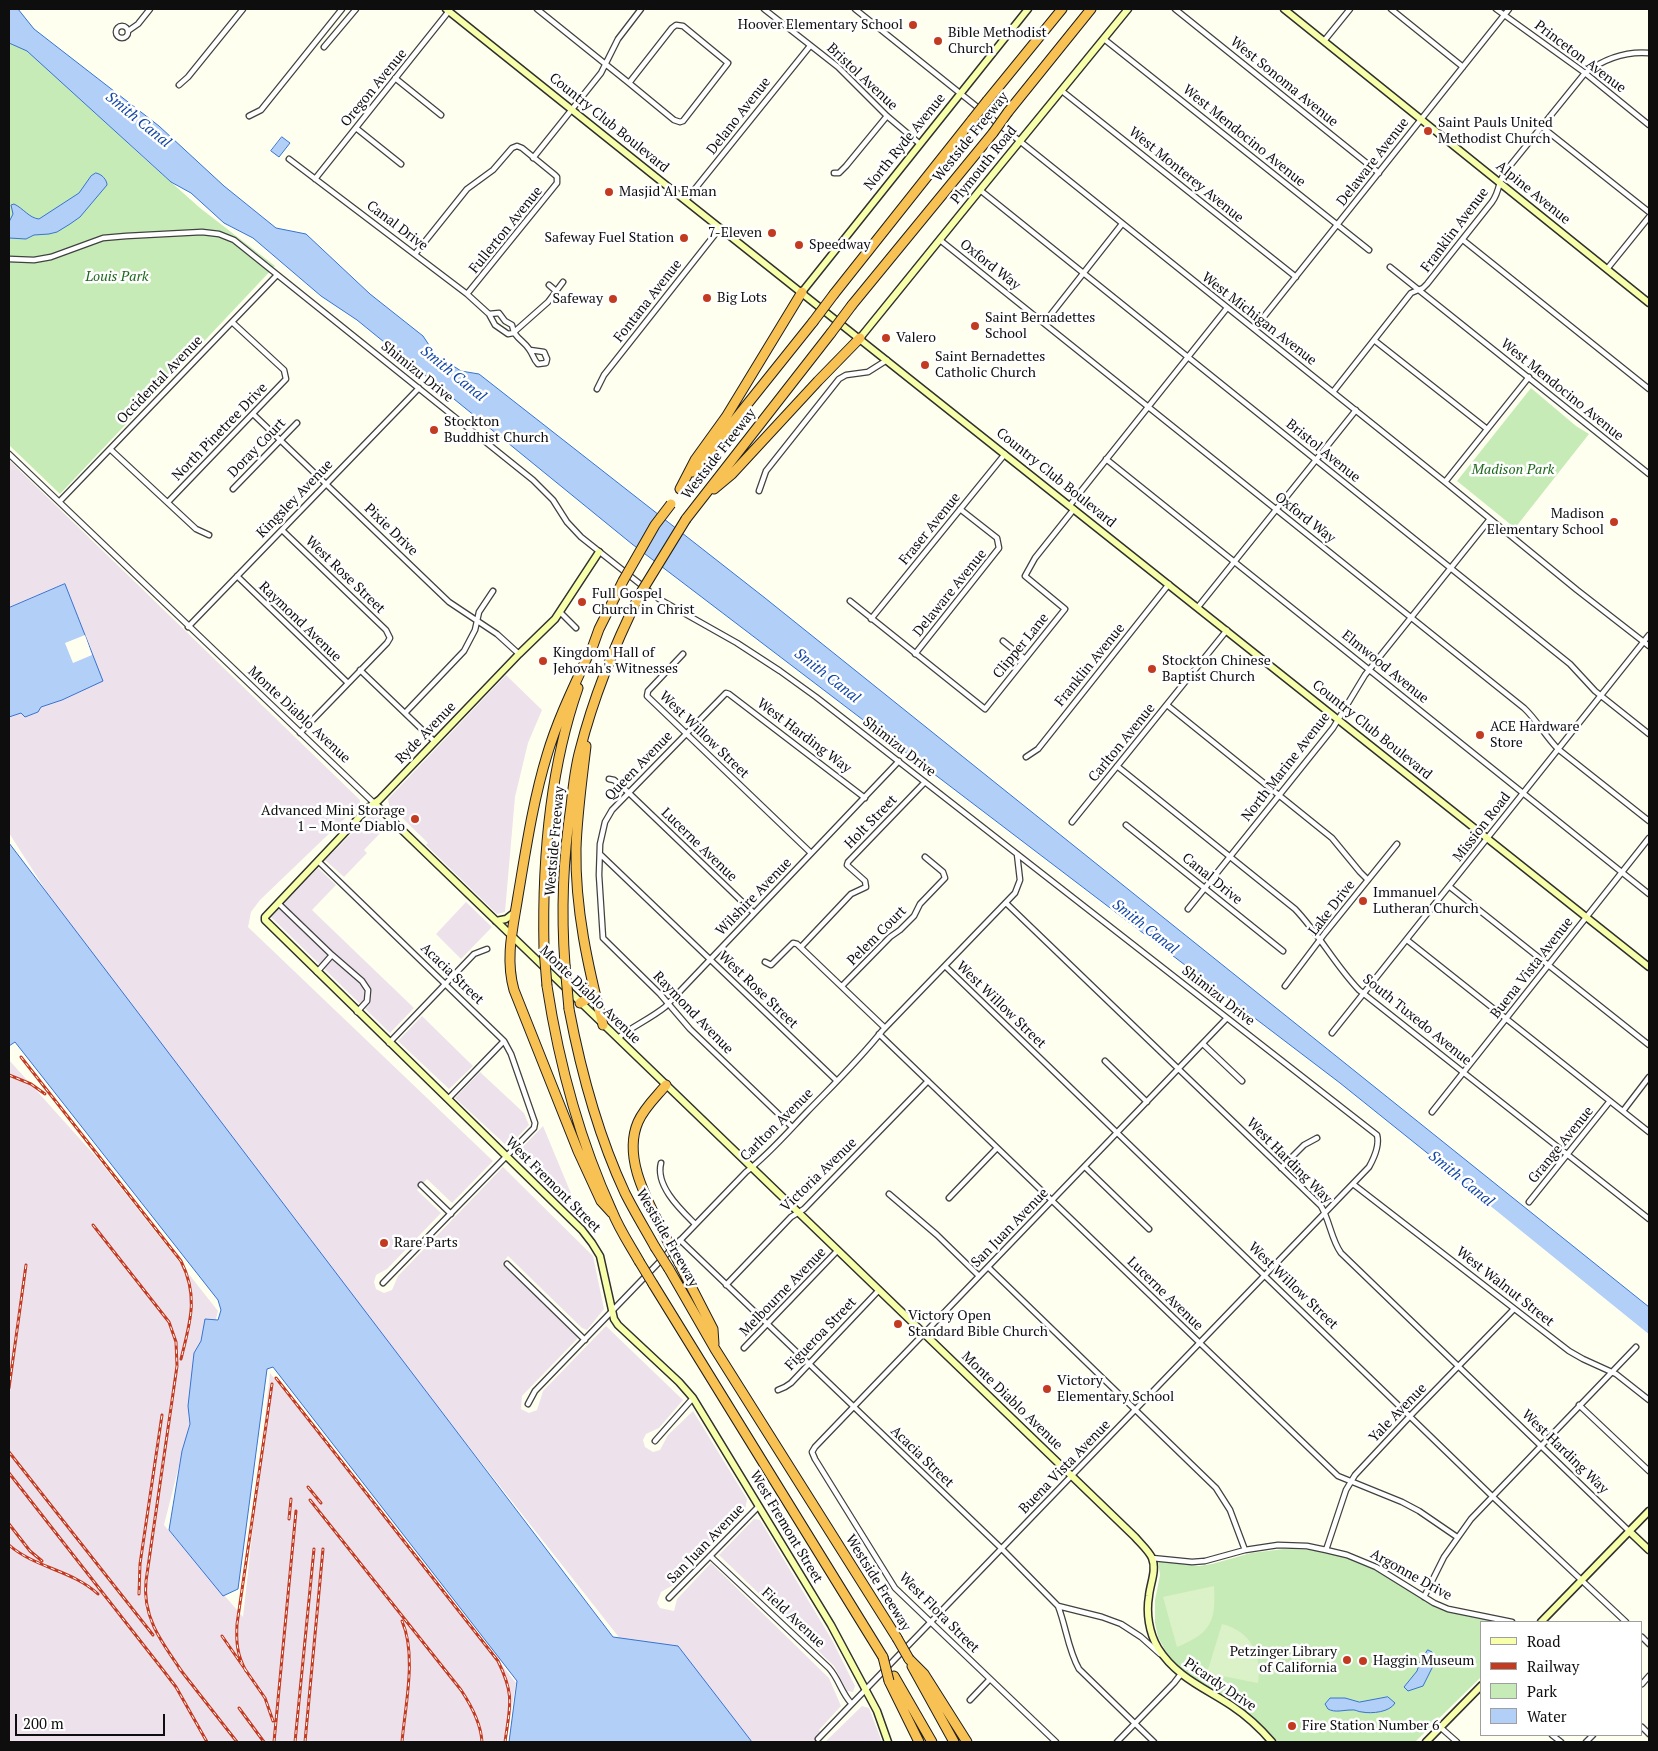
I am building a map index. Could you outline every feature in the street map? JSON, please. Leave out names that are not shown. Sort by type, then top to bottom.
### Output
[{"type":"highway","name":"Westside Freeway","points":[[932,1742],[892,1679],[882,1656],[639,1261],[612,1213],[587,1150],[560,1059],[547,986],[544,949],[545,857],[553,788],[572,707],[591,650],[609,607],[645,540],[680,489],[1062,9]]},
{"type":"highway","name":"Westside Freeway","points":[[954,1742],[897,1638],[715,1349],[625,1191],[599,1127],[581,1064],[569,1009],[565,965],[563,887],[565,849],[576,766],[589,719],[616,642],[640,594],[686,518],[852,305],[993,133],[1091,9]]},
{"type":"highway","points":[[680,489],[695,460],[726,417],[802,292]]},
{"type":"highway","points":[[702,498],[732,474],[823,375],[860,338]]},
{"type":"highway","points":[[591,650],[565,705],[547,753],[536,800],[511,936],[509,966],[514,990],[578,1151],[601,1201],[612,1213]]},
{"type":"highway","points":[[589,719],[579,808],[576,858],[579,910],[593,988],[603,1025]]},
{"type":"highway","points":[[580,1003],[590,996],[593,988]]},
{"type":"highway","points":[[666,1085],[645,1109],[639,1119],[633,1146],[635,1162],[644,1190],[713,1329],[715,1349]]},
{"type":"highway","points":[[909,1659],[924,1674],[967,1742]]},
{"type":"highway","points":[[892,1679],[919,1742]]},
{"type":"street","points":[[128,31],[138,24],[150,9]]},
{"type":"street","points":[[179,85],[188,77],[243,9]]},
{"type":"street","points":[[249,116],[261,110],[342,9]]},
{"type":"street","points":[[324,47],[356,9]]},
{"type":"street","points":[[537,9],[674,120],[680,122],[728,63],[683,26],[676,25],[629,83]]},
{"type":"street","points":[[533,158],[606,65],[618,39],[641,9]]},
{"type":"street","name":"Bristol Avenue","points":[[764,9],[838,67],[887,116],[920,144]]},
{"type":"street","name":"West Michigan Avenue","points":[[855,9],[1649,646]]},
{"type":"street","name":"North Ryde Avenue","points":[[802,292],[1028,9]]},
{"type":"street","name":"Plymouth Road","points":[[860,338],[1128,9]]},
{"type":"street","name":"West Sonoma Avenue","points":[[1175,9],[1379,172]]},
{"type":"street","name":"Alpine Avenue","points":[[1284,9],[1649,303]]},
{"type":"street","points":[[1324,40],[1350,9]]},
{"type":"street","points":[[1391,9],[1463,67]]},
{"type":"street","name":"Princeton Avenue","points":[[1496,9],[1585,73],[1649,125]]},
{"type":"street","name":"Delaware Avenue","points":[[1254,330],[1509,9]]},
{"type":"street","name":"Oregon Avenue","points":[[315,179],[448,10]]},
{"type":"street","name":"Country Club Boulevard","points":[[448,10],[1649,966]]},
{"type":"street","name":"West Mendocino Avenue","points":[[1104,38],[1369,250]]},
{"type":"street","name":"Delano Avenue","points":[[686,200],[810,46]]},
{"type":"street","name":"Franklin Avenue","points":[[1333,392],[1411,293],[1427,284],[1463,240],[1496,198],[1500,183],[1509,166],[1585,73],[1600,62],[1614,57],[1634,53],[1649,53]]},
{"type":"street","points":[[396,78],[441,114]]},
{"type":"street","name":"West Monterey Avenue","points":[[1062,91],[1296,277]]},
{"type":"street","points":[[834,173],[839,173],[846,166],[887,116]]},
{"type":"street","points":[[1542,127],[1649,212]]},
{"type":"street","points":[[356,128],[401,164]]},
{"type":"street","name":"Fullerton Avenue","points":[[415,254],[467,190],[493,170],[512,148],[515,146],[520,147],[555,175],[557,180],[556,186],[467,294]]},
{"type":"street","name":"Canal Drive","points":[[289,159],[467,294],[489,314],[495,325],[508,334],[513,333]]},
{"type":"street","name":"Bristol Avenue","points":[[980,190],[1570,664],[1600,695],[1649,734]]},
{"type":"street","points":[[1607,269],[1649,217]]},
{"type":"street","points":[[1044,322],[1122,224]]},
{"type":"street","name":"Fontana Avenue","points":[[596,390],[604,375],[720,228]]},
{"type":"street","name":"Shimizu Drive","points":[[9,259],[26,260],[51,257],[103,238],[126,236],[202,232],[219,234],[234,240],[492,446],[545,491],[558,506],[567,522],[599,552],[666,604],[737,642],[780,670],[1376,1133],[1378,1138]]},
{"type":"street","name":"Oxford Way","points":[[940,240],[1528,712],[1558,749],[1649,821]]},
{"type":"street","points":[[1463,240],[1649,389]]},
{"type":"street","name":"West Mendocino Avenue","points":[[1390,267],[1649,474]]},
{"type":"street","name":"Occidental Avenue","points":[[60,501],[277,275]]},
{"type":"street","points":[[513,333],[548,302],[563,282]]},
{"type":"street","points":[[549,285],[556,291]]},
{"type":"street","points":[[1072,507],[1106,459],[1227,308]]},
{"type":"street","name":"Canal Drive","points":[[489,314],[499,313],[505,321],[512,325],[513,333],[530,350]]},
{"type":"street","points":[[500,327],[505,321]]},
{"type":"street","name":"North Pinetree Drive","points":[[168,502],[284,382],[286,377],[284,370],[232,322]]},
{"type":"street","points":[[1374,340],[1487,429]]},
{"type":"street","points":[[759,491],[766,471],[840,379],[846,375],[868,372],[887,360]]},
{"type":"street","points":[[1445,482],[1529,377]]},
{"type":"street","name":"Kingsley Avenue","points":[[188,627],[418,388]]},
{"type":"street","points":[[1198,607],[1356,410]]},
{"type":"street","name":"Pixie Drive","points":[[253,414],[449,602],[498,634],[519,654]]},
{"type":"street","name":"Doray Court","points":[[233,489],[296,424]]},
{"type":"street","points":[[110,449],[196,529],[209,535]]},
{"type":"street","name":"Monte Diablo Avenue","points":[[9,454],[1072,1476],[1135,1537],[1152,1558]]},
{"type":"street","name":"Fraser Avenue","points":[[871,619],[1005,454]]},
{"type":"street","name":"Elmwood Avenue","points":[[1106,459],[1649,894]]},
{"type":"street","name":"Clipper Lane","points":[[915,654],[985,709],[1065,608],[1025,576],[1035,558],[1072,507]]},
{"type":"street","name":"Delaware Avenue","points":[[915,654],[997,551],[999,544],[996,538],[960,509]]},
{"type":"street","name":"North Marine Avenue","points":[[1188,909],[1339,719],[1355,690],[1370,670],[1490,519]]},
{"type":"street","name":"West Rose Street","points":[[282,530],[386,630],[390,638],[387,643],[360,670]]},
{"type":"street","name":"Ryde Avenue","points":[[266,924],[264,917],[278,902],[544,630],[560,612],[599,552]]},
{"type":"street","name":"Raymond Avenue","points":[[237,576],[348,683]]},
{"type":"street","name":"Franklin Avenue","points":[[1026,757],[1038,749],[1170,584]]},
{"type":"street","points":[[405,713],[464,651],[475,630],[479,612],[493,592]]},
{"type":"street","points":[[850,601],[915,654]]},
{"type":"street","points":[[560,612],[576,628]]},
{"type":"street","name":"Carlton Avenue","points":[[1072,822],[1226,630]]},
{"type":"street","name":"Mission Road","points":[[1332,1034],[1649,634]]},
{"type":"street","points":[[1003,641],[1025,659]]},
{"type":"street","name":"West Willow Street","points":[[683,654],[648,691],[647,696],[811,854]]},
{"type":"street","points":[[300,733],[360,670],[435,742]]},
{"type":"street","name":"Queen Avenue","points":[[600,903],[600,854],[604,822],[612,810],[686,733],[724,695],[729,694]]},
{"type":"street","name":"West Harding Way","points":[[729,694],[865,798]]},
{"type":"street","points":[[1167,705],[1332,838],[1368,880]]},
{"type":"street","name":"Wilshire Avenue","points":[[618,1038],[633,1026],[655,1014],[668,1003],[899,761]]},
{"type":"street","name":"South Tuxedo Avenue","points":[[1117,766],[1295,909],[1316,933],[1348,978],[1365,994],[1649,1218]]},
{"type":"street","name":"Lucerne Avenue","points":[[609,779],[614,780],[629,793],[754,913]]},
{"type":"street","name":"Holt Street","points":[[765,962],[771,965],[794,943],[801,947],[851,894],[866,887],[865,881],[847,865],[848,862],[925,782]]},
{"type":"street","name":"Canal Drive","points":[[1126,825],[1284,951]]},
{"type":"street","name":"Buena Vista Avenue","points":[[1432,1112],[1649,838]]},
{"type":"street","name":"Lake Drive","points":[[1286,986],[1320,940],[1397,844]]},
{"type":"street","name":"West Rose Street","points":[[600,854],[837,1081]]},
{"type":"street","name":"Carlton Avenue","points":[[528,1404],[535,1391],[695,1224],[837,1081],[879,1034],[1015,893],[1020,880],[1017,854]]},
{"type":"street","name":"Pelem Court","points":[[842,986],[890,937],[914,916],[920,904],[945,878],[943,872],[926,857]]},
{"type":"street","name":"Acacia Street","points":[[318,861],[504,1041],[511,1054],[535,1126],[507,1156]]},
{"type":"street","points":[[1450,887],[1649,1045]]},
{"type":"street","points":[[278,902],[356,976],[368,990],[367,1001],[357,1012]]},
{"type":"street","name":"Raymond Avenue","points":[[600,903],[603,938],[668,1003],[690,1029],[792,1127]]},
{"type":"street","name":"West Harding Way","points":[[1006,903],[1320,1206],[1341,1253],[1649,1550]]},
{"type":"street","points":[[496,921],[506,919],[516,912]]},
{"type":"street","name":"West Fremont Street","points":[[266,924],[507,1156],[592,1243],[602,1261],[611,1312],[618,1325],[679,1382],[693,1398],[831,1625],[877,1711],[888,1742]]},
{"type":"street","points":[[1407,940],[1649,1132]]},
{"type":"street","points":[[801,947],[885,1028]]},
{"type":"street","points":[[389,1043],[474,954],[487,949]]},
{"type":"street","points":[[317,972],[332,955]]},
{"type":"street","name":"West Willow Street","points":[[945,966],[1411,1415],[1492,1496],[1625,1621]]},
{"type":"street","name":"San Juan Avenue","points":[[813,1456],[812,1452],[815,1447],[1227,1018]]},
{"type":"street","name":"Lucerne Avenue","points":[[879,1034],[1338,1476],[1402,1502],[1419,1511],[1457,1537]]},
{"type":"street","points":[[448,1099],[504,1041]]},
{"type":"street","points":[[1203,1044],[1242,1081]]},
{"type":"street","points":[[1105,1061],[1147,1102]]},
{"type":"street","points":[[1622,1111],[1649,1077]]},
{"type":"street","name":"Victoria Avenue","points":[[726,1284],[792,1217],[804,1209],[928,1081]]},
{"type":"street","name":"Grange Avenue","points":[[1529,1202],[1610,1101]]},
{"type":"street","points":[[1281,1168],[1304,1145],[1317,1138]]},
{"type":"street","name":"Buena Vista Avenue","points":[[818,1739],[1369,1167],[1378,1138]]},
{"type":"street","points":[[949,1198],[997,1148]]},
{"type":"street","points":[[383,1283],[507,1156]]},
{"type":"street","points":[[661,1163],[661,1177],[672,1200],[695,1224]]},
{"type":"street","points":[[1085,1167],[1149,1229]]},
{"type":"street","name":"West Walnut Street","points":[[1353,1184],[1569,1351],[1612,1371],[1649,1400]]},
{"type":"street","points":[[421,1185],[451,1214]]},
{"type":"street","points":[[889,1194],[937,1235],[979,1276]]},
{"type":"street","name":"Acacia Street","points":[[680,1240],[1001,1548],[1058,1606]]},
{"type":"street","name":"Melbourne Avenue","points":[[744,1348],[837,1251]]},
{"type":"street","points":[[507,1264],[585,1340]]},
{"type":"street","points":[[988,1268],[1216,1488],[1230,1510],[1245,1550]]},
{"type":"street","name":"Figueroa Street","points":[[778,1390],[785,1388],[791,1383],[878,1290]]},
{"type":"street","name":"Yale Avenue","points":[[1326,1550],[1338,1511],[1351,1482],[1411,1415],[1514,1309]]},
{"type":"street","points":[[1424,1597],[1439,1566],[1471,1518],[1636,1347]]},
{"type":"street","points":[[654,1441],[693,1398]]},
{"type":"street","points":[[1579,1405],[1649,1470]]},
{"type":"street","name":"West Flora Street","points":[[813,1456],[891,1582],[930,1622],[1056,1742]]},
{"type":"street","name":"San Juan Avenue","points":[[668,1598],[759,1506]]},
{"type":"street","points":[[1542,1621],[1649,1510]]},
{"type":"street","name":"Argonne Drive","points":[[1152,1558],[1192,1562],[1205,1561],[1245,1550],[1284,1545],[1326,1550],[1366,1562],[1424,1597],[1448,1609],[1507,1621]]},
{"type":"street","name":"Field Avenue","points":[[710,1556],[828,1668],[838,1679],[844,1695],[851,1703]]},
{"type":"street","name":"Picardy Drive","points":[[1152,1558],[1153,1572],[1148,1597],[1149,1620],[1152,1634],[1166,1660],[1191,1682],[1234,1707],[1253,1722],[1272,1742]]},
{"type":"street","points":[[1058,1606],[1102,1617],[1121,1624],[1141,1637],[1166,1660]]},
{"type":"street","points":[[1058,1606],[1066,1627],[1073,1657],[1079,1668],[1154,1742]]},
{"type":"street","points":[[1117,1742],[1181,1674]]},
{"type":"street","points":[[970,1700],[990,1679]]},
{"type":"street","points":[[1426,1742],[1480,1687]]},
{"type":"street","points":[[1440,1727],[1457,1742]]},
{"type":"shaded area","points":[[9,460],[360,800],[360,804],[260,900],[251,912],[248,927],[493,1161],[452,1203],[427,1179],[417,1190],[441,1213],[387,1269],[376,1275],[374,1282],[376,1289],[384,1293],[392,1290],[398,1276],[503,1167],[593,1256],[604,1309],[587,1330],[582,1328],[508,1256],[502,1264],[578,1338],[522,1396],[521,1409],[529,1413],[537,1410],[543,1391],[606,1326],[683,1400],[659,1428],[646,1434],[643,1440],[645,1447],[653,1452],[660,1450],[668,1435],[693,1411],[747,1499],[745,1511],[675,1584],[661,1592],[657,1603],[660,1608],[674,1611],[677,1599],[711,1563],[829,1678],[841,1706],[819,1730],[823,1735],[816,1742],[730,1742],[625,1645],[110,991],[9,833]]},
{"type":"shaded area","points":[[506,675],[542,710],[528,743],[515,797],[505,912],[497,914],[426,845],[428,843],[389,805],[388,799]]},
{"type":"shaded area","points":[[373,812],[387,826],[364,850],[367,853],[344,877],[325,860]]},
{"type":"shaded area","points":[[318,868],[336,885],[312,910],[414,1008],[390,1033],[271,917]]},
{"type":"shaded area","points":[[466,902],[492,927],[461,959],[436,934]]},
{"type":"shaded area","points":[[422,1016],[473,1066],[449,1089],[398,1041]]},
{"type":"shaded area","points":[[9,1060],[98,1159],[218,1311],[164,1525],[243,1617],[270,1373],[516,1683],[506,1742],[9,1742]]},
{"type":"shaded area","points":[[480,1072],[524,1113],[529,1125],[508,1147],[455,1098]]},
{"type":"shaded area","points":[[543,1126],[575,1203],[586,1221],[516,1154]]},
{"type":"shaded area","points":[[754,1519],[760,1520],[832,1640],[855,1686],[853,1692],[847,1691],[834,1666],[719,1555]]},
{"type":"shaded area","points":[[862,1706],[869,1708],[882,1742],[825,1742]]},
{"type":"green space","name":"Louis Park","points":[[9,40],[25,47],[200,208],[275,266],[60,494],[9,445]]},
{"type":"green space","name":"Madison Park","points":[[1531,388],[1576,426],[1589,434],[1515,528],[1457,481]]},
{"type":"green space","points":[[1284,1549],[1329,1552],[1350,1557],[1371,1565],[1444,1608],[1466,1616],[1494,1621],[1480,1621],[1480,1678],[1415,1742],[1275,1742],[1270,1736],[1197,1685],[1172,1663],[1158,1637],[1155,1623],[1155,1600],[1160,1575],[1158,1561],[1199,1566],[1251,1553]]},
{"type":"green space","points":[[1214,1586],[1214,1609],[1209,1625],[1197,1637],[1177,1647],[1163,1597]]},
{"type":"green space","points":[[1222,1624],[1240,1632],[1252,1646],[1258,1663],[1258,1683],[1207,1673]]},
{"type":"green space","points":[[1309,1717],[1320,1729],[1315,1734],[1304,1722]]},
{"type":"water","points":[[9,9],[18,9],[34,29],[159,126],[224,186],[276,228],[306,234],[370,294],[423,336],[435,354],[461,371],[479,374],[765,598],[1649,1307],[1649,1331],[1340,1083],[632,544],[357,320],[321,296],[253,238],[224,223],[191,193],[171,182],[27,51],[9,43]]},
{"type":"water","points":[[282,137],[290,143],[279,157],[271,151]]},
{"type":"water","points":[[96,173],[104,178],[107,185],[80,217],[57,232],[34,235],[26,239],[9,238],[9,222],[13,214],[11,205],[14,204],[32,217],[39,219],[79,193],[91,176]]},
{"type":"water","points":[[65,584],[103,681],[62,700],[41,707],[38,712],[25,717],[21,713],[9,717],[9,608]]},
{"type":"water","points":[[9,843],[613,1637],[678,1646],[752,1742],[509,1742],[517,1681],[273,1367],[267,1369],[238,1589],[223,1596],[169,1530],[182,1451],[190,1424],[188,1406],[194,1353],[201,1341],[205,1319],[218,1320],[221,1310],[218,1300],[15,1042],[9,1046]]},
{"type":"water","points":[[1428,1650],[1432,1652],[1436,1660],[1423,1686],[1408,1691],[1404,1687],[1417,1671],[1420,1662]]},
{"type":"water","points":[[1388,1697],[1395,1703],[1393,1706],[1376,1712],[1333,1711],[1328,1709],[1325,1704],[1330,1698],[1345,1698],[1359,1702]]},
{"type":"pier","points":[[85,635],[92,655],[73,663],[65,643]]},
{"type":"waterway","name":"Smith Canal","points":[[1434,1157],[1649,1331]]},
{"type":"railway","points":[[21,1057],[181,1261],[187,1274],[191,1298],[190,1321],[181,1359]]},
{"type":"railway","points":[[9,1075],[31,1084],[45,1094]]},
{"type":"railway","points":[[93,1225],[169,1322],[176,1342],[177,1366],[146,1581],[146,1594],[147,1607],[161,1641],[183,1673]]},
{"type":"railway","points":[[9,1388],[26,1265]]},
{"type":"railway","points":[[276,1378],[498,1661],[507,1683],[510,1701],[505,1742]]},
{"type":"railway","points":[[246,1671],[238,1648],[237,1624],[272,1384]]},
{"type":"railway","points":[[139,1594],[140,1564],[162,1415]]},
{"type":"railway","points":[[9,1452],[153,1635]]},
{"type":"railway","points":[[9,1473],[176,1687],[207,1742]]},
{"type":"railway","points":[[308,1487],[321,1503]]},
{"type":"railway","points":[[289,1519],[291,1499]]},
{"type":"railway","points":[[310,1500],[461,1690],[475,1715],[480,1728],[482,1742]]},
{"type":"railway","points":[[274,1742],[296,1511]]},
{"type":"railway","points":[[9,1524],[30,1551],[42,1561]]},
{"type":"railway","points":[[9,1545],[30,1559],[77,1579],[98,1594]]},
{"type":"railway","points":[[295,1742],[314,1549]]},
{"type":"railway","points":[[305,1742],[323,1549]]},
{"type":"railway","points":[[402,1621],[409,1649],[409,1681],[402,1742]]},
{"type":"railway","points":[[222,1636],[265,1698],[273,1721]]},
{"type":"railway","points":[[179,1668],[237,1742]]},
{"type":"railway","points":[[239,1708],[264,1742]]},
{"type":"place","name":"Hoover Elementary School","points":[[913,25]]},
{"type":"place","name":"Bible Methodist Church","points":[[938,41]]},
{"type":"place","name":"Saint Pauls United Methodist Church","points":[[1428,131]]},
{"type":"place","name":"Masjid Al Eman","points":[[609,192]]},
{"type":"place","name":"7-Eleven","points":[[772,233]]},
{"type":"place","name":"Safeway Fuel Station","points":[[684,238]]},
{"type":"place","name":"Speedway","points":[[799,245]]},
{"type":"place","name":"Big Lots","points":[[707,298]]},
{"type":"place","name":"Safeway","points":[[613,299]]},
{"type":"place","name":"Saint Bernadettes School","points":[[975,326]]},
{"type":"place","name":"Valero","points":[[886,338]]},
{"type":"place","name":"Saint Bernadettes Catholic Church","points":[[925,365]]},
{"type":"place","name":"Stockton Buddhist Church","points":[[434,430]]},
{"type":"place","name":"Madison Elementary School","points":[[1614,522]]},
{"type":"place","name":"Full Gospel Church in Christ","points":[[582,602]]},
{"type":"place","name":"Kingdom Hall of Jehovah's Witnesses","points":[[543,661]]},
{"type":"place","name":"Stockton Chinese Baptist Church","points":[[1152,669]]},
{"type":"place","name":"ACE Hardware Store","points":[[1480,735]]},
{"type":"place","name":"Advanced Mini Storage 1 – Monte Diablo","points":[[415,819]]},
{"type":"place","name":"Immanuel Lutheran Church","points":[[1363,901]]},
{"type":"place","name":"Rare Parts","points":[[384,1243]]},
{"type":"place","name":"Victory Open Standard Bible Church","points":[[898,1324]]},
{"type":"place","name":"Victory Elementary School","points":[[1047,1389]]},
{"type":"place","name":"Petzinger Library of California","points":[[1347,1660]]},
{"type":"place","name":"Haggin Museum","points":[[1363,1661]]},
{"type":"place","name":"Fire Station Number 6","points":[[1292,1726]]}]
